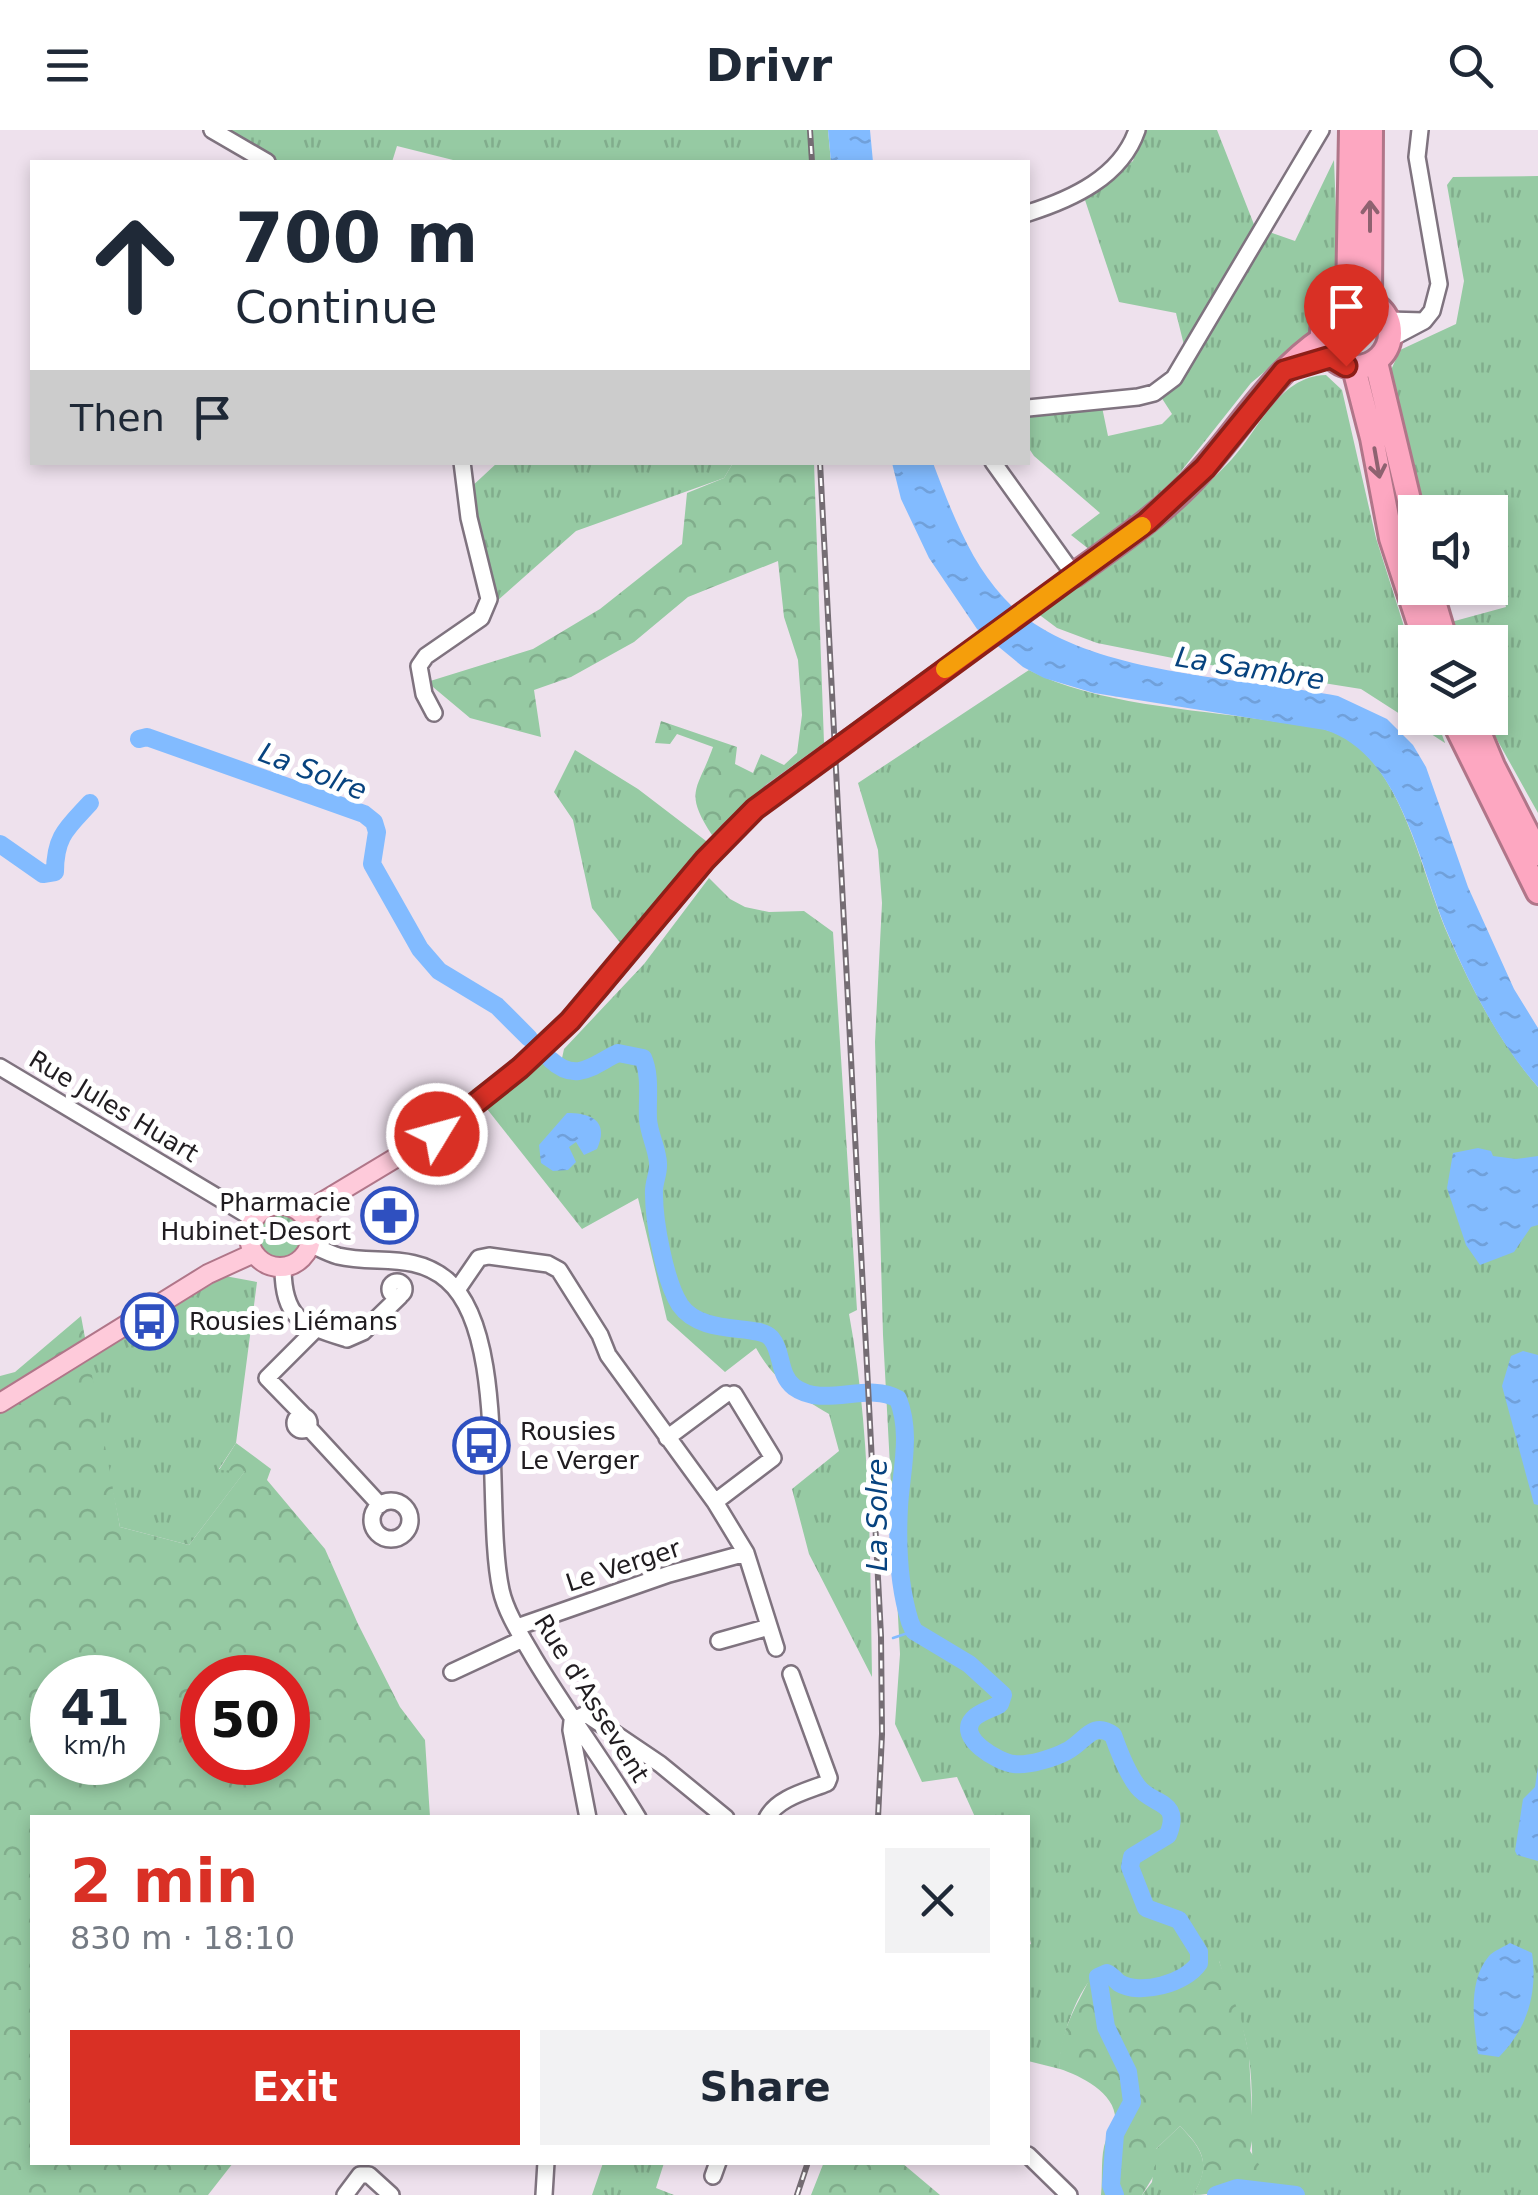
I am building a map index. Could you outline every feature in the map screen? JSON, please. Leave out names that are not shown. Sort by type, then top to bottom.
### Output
[{"type":"highway","points":[[1350,130],[1359,301]]},
{"type":"highway","points":[[1359,301],[1371,130]]},
{"type":"highway","points":[[1326,348],[1322,329],[1330,310],[1359,301],[1379,308],[1388,330],[1383,355],[1365,365]]},
{"type":"highway","points":[[1326,348],[1365,365],[1406,495]]},
{"type":"highway","points":[[1074,575],[1147,522],[1205,468],[1284,371],[1326,348]]},
{"type":"highway","points":[[1365,365],[1372,438],[1390,538],[1419,625]]},
{"type":"highway","points":[[1460,735],[1538,892]]},
{"type":"highway","points":[[1480,735],[1538,854]]},
{"type":"main road","points":[[304,1217],[319,1204],[437,1134],[532,1058],[599,989],[718,844],[763,802],[1074,575]]},
{"type":"main road","points":[[265,1208],[293,1208],[304,1217],[310,1226],[310,1244],[298,1261],[283,1267],[266,1263],[254,1253],[249,1237],[254,1219],[265,1208]]},
{"type":"main road","points":[[0,1403],[208,1274],[254,1253]]},
{"type":"street","points":[[212,130],[264,160]]},
{"type":"street","points":[[1030,212],[1073,195],[1104,176],[1119,164],[1137,130]]},
{"type":"street","points":[[1030,408],[1138,397],[1154,393],[1174,378],[1321,130]]},
{"type":"street","points":[[1388,330],[1424,320],[1432,311],[1439,284],[1417,157],[1420,130]]},
{"type":"street","points":[[434,713],[424,694],[419,666],[426,656],[480,618],[489,599],[469,518],[462,465]]},
{"type":"street","points":[[995,465],[1074,575]]},
{"type":"street","name":"Rue Jules Huart","points":[[0,1067],[254,1219]]},
{"type":"street","points":[[310,1244],[338,1256],[410,1262],[432,1270],[457,1290],[479,1258],[489,1256],[539,1260],[559,1270],[600,1335],[608,1355],[715,1502],[746,1553],[776,1648]]},
{"type":"street","points":[[283,1267],[283,1286],[290,1307],[304,1325],[347,1339],[355,1338],[400,1296]]},
{"type":"street","name":"Rue d'Assevent","points":[[457,1290],[474,1320],[480,1347],[489,1419],[500,1588],[520,1633],[572,1721],[636,1815]]},
{"type":"street","points":[[316,1329],[267,1378],[380,1505]]},
{"type":"street","points":[[667,1438],[730,1394],[773,1458],[715,1502]]},
{"type":"street","name":"Le Verger","points":[[452,1672],[520,1633],[669,1574],[746,1553]]},
{"type":"street","points":[[719,1641],[769,1627]]},
{"type":"street","points":[[768,1815],[779,1803],[827,1782],[828,1778],[790,1674]]},
{"type":"street","points":[[587,1815],[572,1721],[586,1714],[722,1815]]},
{"type":"street","points":[[1030,2157],[1069,2195]]},
{"type":"street","points":[[544,2195],[546,2168]]},
{"type":"street","points":[[345,2195],[360,2175],[369,2175],[391,2195]]},
{"type":"green space","points":[[226,130],[828,130],[831,160],[453,160],[397,146],[393,160],[275,160]]},
{"type":"green space","points":[[1142,130],[1217,130],[1255,227],[1295,241],[1334,160],[1338,265],[1313,331],[1251,383],[1163,494],[1090,550],[1071,535],[1100,513],[1034,456],[1030,450],[1030,414],[1102,407],[1108,436],[1162,424],[1172,414],[1154,386],[1185,349],[1176,313],[1119,302],[1083,194],[1133,161]]},
{"type":"green space","points":[[1538,176],[1538,813],[1494,735],[1508,735],[1508,625],[1451,622],[1508,605],[1508,495],[1418,495],[1391,370],[1400,350],[1456,324],[1464,281],[1447,185],[1453,177]]},
{"type":"green space","points":[[1326,375],[1342,390],[1376,538],[1404,625],[1398,625],[1398,713],[1361,689],[1097,643],[1057,628],[1037,613],[1188,501],[1232,459],[1283,394],[1310,378]]},
{"type":"green space","points":[[495,465],[732,465],[724,478],[576,531],[497,601],[477,543],[469,489]]},
{"type":"green space","points":[[732,465],[814,465],[824,743],[767,784],[712,835],[698,809],[696,791],[713,747],[677,734],[670,744],[655,743],[661,721],[737,747],[735,764],[753,773],[761,754],[784,765],[797,753],[802,715],[798,660],[784,617],[778,561],[688,597],[634,642],[571,677],[534,690],[541,737],[470,718],[427,682],[533,649],[600,609],[682,544],[687,493],[724,478]]},
{"type":"green space","points":[[1029,670],[1113,698],[1303,725],[1340,735],[1362,750],[1395,797],[1449,937],[1477,996],[1538,1087],[1538,2195],[1211,2195],[1233,2187],[1255,2186],[1248,2052],[1219,1961],[1162,1988],[1127,1988],[1093,1977],[1069,2020],[1060,2069],[1030,2062],[1030,1815],[974,1815],[957,1777],[922,1782],[895,1724],[900,1654],[883,1335],[875,1042],[882,903],[878,850],[858,783]]},
{"type":"green space","points":[[575,750],[638,789],[710,844],[622,945],[592,908],[573,820],[554,792]]},
{"type":"green space","points":[[709,878],[730,899],[745,907],[769,912],[804,911],[833,932],[857,1310],[849,1314],[862,1404],[868,1495],[872,1677],[809,1554],[792,1489],[839,1451],[829,1414],[788,1387],[756,1348],[725,1372],[667,1320],[638,1198],[582,1229],[472,1090],[531,1046],[559,1072],[564,1049],[644,964]]},
{"type":"green space","points":[[280,1213],[295,1220],[302,1235],[295,1250],[280,1257],[265,1250],[258,1235],[265,1220]]},
{"type":"green space","points":[[225,1276],[257,1282],[236,1443],[219,1469],[246,1470],[189,1545],[120,1527],[86,1360]]},
{"type":"green space","points":[[81,1316],[120,1527],[189,1545],[245,1471],[219,1470],[236,1443],[271,1469],[267,1480],[325,1549],[400,1707],[425,1740],[430,1815],[30,1815],[30,2165],[231,2165],[208,2195],[0,2195],[0,1376],[15,1372]]},
{"type":"green space","points":[[1209,1952],[1219,1961],[1241,2019],[1249,2054],[1253,2136],[1250,2151],[1260,2166],[1256,2186],[1193,2195],[1202,2175],[1202,2158],[1180,2126],[1156,2149],[1156,2172],[1142,2195],[1101,2195],[1104,2146],[1115,2116],[1099,2089],[1060,2069],[1061,2046],[1073,2012],[1094,1976],[1122,1986],[1172,1986],[1186,1981]]},
{"type":"green space","points":[[1180,2126],[1202,2158],[1202,2175],[1193,2195],[1142,2195],[1152,2182],[1156,2149]]},
{"type":"green space","points":[[602,2165],[663,2165],[656,2188],[674,2195],[592,2195]]},
{"type":"green space","points":[[823,2165],[904,2165],[940,2195],[811,2195]]},
{"type":"water","points":[[828,130],[870,130],[873,160],[831,160]]},
{"type":"water","points":[[892,465],[934,465],[962,534],[981,567],[1004,598],[1035,624],[1072,643],[1115,658],[1160,669],[1338,696],[1387,719],[1398,735],[1413,745],[1426,767],[1468,887],[1514,989],[1538,1028],[1538,1087],[1476,995],[1390,787],[1373,763],[1351,743],[1325,730],[1094,693],[1044,678],[1023,667],[977,629],[929,558],[901,499]]},
{"type":"water","points":[[567,1113],[596,1121],[600,1140],[597,1149],[584,1155],[576,1142],[569,1147],[576,1162],[568,1170],[553,1171],[541,1163],[539,1145]]},
{"type":"water","points":[[1478,1148],[1491,1151],[1493,1156],[1538,1156],[1538,1225],[1531,1227],[1514,1252],[1480,1265],[1466,1245],[1447,1188],[1453,1153]]},
{"type":"water","points":[[1523,1351],[1538,1355],[1538,1505],[1534,1504],[1502,1386],[1511,1356]]},
{"type":"water","points":[[1538,1767],[1538,1861],[1515,1851],[1523,1799],[1535,1787]]},
{"type":"water","points":[[1510,1943],[1532,1953],[1533,1982],[1528,2010],[1517,2035],[1499,2057],[1478,2054],[1474,2003],[1477,1978],[1489,1956]]},
{"type":"waterway","name":"La Solre","points":[[139,739],[147,737],[364,814],[374,822],[377,832],[372,864],[420,949],[439,971],[497,1006],[529,1038]]},
{"type":"waterway","name":"La Solre","points":[[0,844],[43,874],[55,872],[60,841],[90,803]]},
{"type":"waterway","name":"La Solre","points":[[551,1060],[569,1071],[577,1071],[618,1053],[643,1058],[648,1080],[649,1125],[658,1163],[654,1190],[658,1235],[675,1295],[690,1315],[715,1326],[754,1331],[771,1338],[789,1382],[806,1393],[873,1393],[898,1399],[905,1439],[899,1550],[910,1622],[914,1631],[969,1664],[1003,1695],[1000,1704],[973,1719],[969,1726],[974,1741],[998,1759],[1020,1764],[1055,1756],[1094,1731],[1106,1731],[1113,1735],[1138,1787],[1169,1809],[1168,1835],[1132,1857],[1130,1867],[1146,1908],[1179,1920],[1199,1952],[1199,1963],[1174,1982],[1150,1988],[1128,1987],[1107,1973],[1098,1977],[1106,2027],[1128,2072],[1132,2102],[1115,2134],[1111,2185],[1115,2195]]},
{"type":"waterway","points":[[893,1638],[914,1631]]},
{"type":"waterway","name":"La Solre","points":[[1216,2195],[1237,2188],[1296,2195]]},
{"type":"railway","points":[[810,130],[812,160]]},
{"type":"railway","points":[[820,465],[881,1636],[878,1815]]},
{"type":"railway","points":[[797,2195],[807,2165]]},
{"type":"slow traffic","points":[[945,669],[1142,526]]},
{"type":"place","name":"Pharmacie Hubinet-Desort","points":[[390,1216]]},
{"type":"place","name":"Rousies Liémans","points":[[150,1321]]},
{"type":"place","name":"Rousies Le Verger","points":[[481,1445]]},
{"type":"route","points":[[437,1134],[532,1058],[570,1021],[705,860],[771,795],[1147,522],[1205,468],[1258,398],[1284,371],[1331,357],[1346,366]]},
{"type":"water label","name":"La Sambre","points":[[1250,668]]}]
